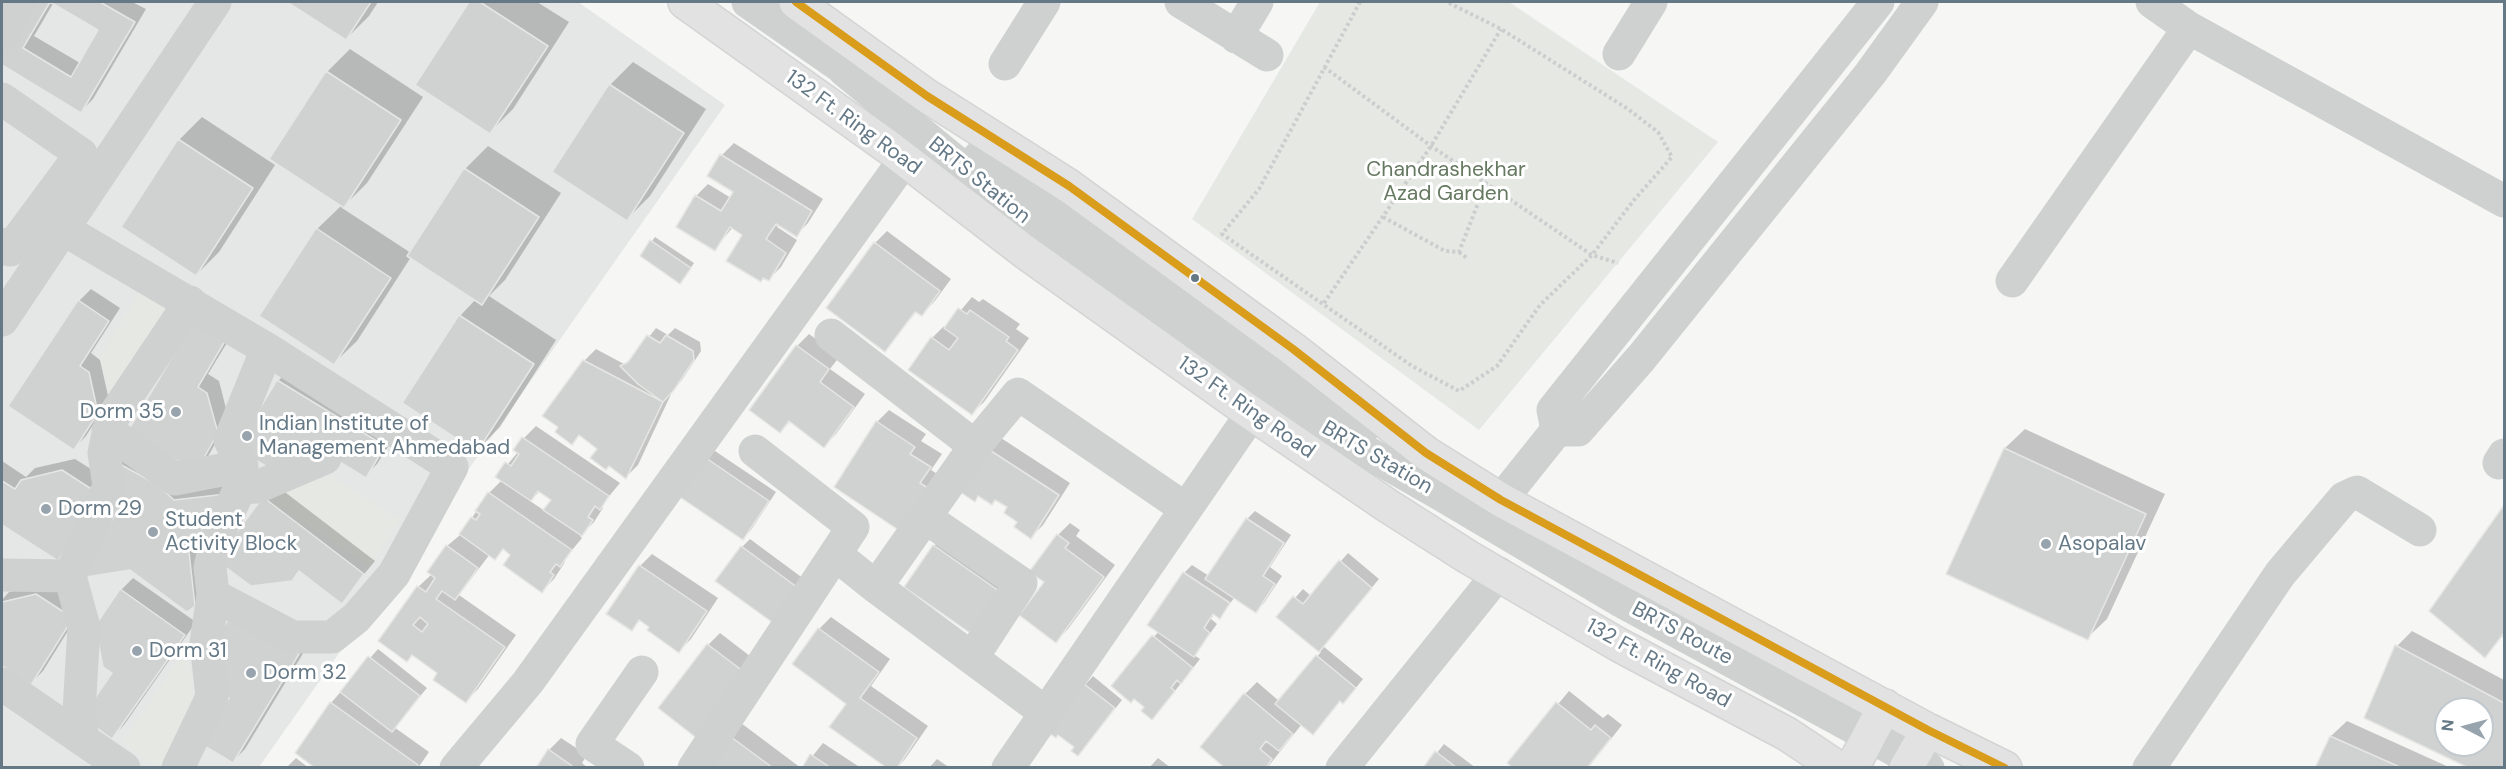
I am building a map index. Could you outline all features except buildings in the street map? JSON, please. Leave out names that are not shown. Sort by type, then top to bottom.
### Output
[{"type":"main road","name":"132 Ft. Ring Road","points":[[685,2],[904,159],[1025,252],[1388,506],[1468,557],[1619,645],[1787,734],[1838,768]]},
{"type":"main road","points":[[796,2],[927,96],[1069,186],[1293,349],[1426,453],[1501,500],[2005,768]]},
{"type":"main road","points":[[1852,768],[1885,706]]},
{"type":"main road","points":[[1915,765],[1928,729]]},
{"type":"street","points":[[2,33],[20,2]]},
{"type":"street","points":[[2,320],[215,2]]},
{"type":"street","name":"BRTS Station","points":[[748,2],[844,70],[1046,236],[1274,399],[1440,494]]},
{"type":"street","points":[[1005,64],[1044,2]]},
{"type":"street","points":[[1181,2],[1267,55]]},
{"type":"street","points":[[1236,37],[1257,2]]},
{"type":"street","points":[[1619,54],[1651,2]]},
{"type":"street","points":[[1501,500],[1557,430],[1553,410],[1878,2]]},
{"type":"street","points":[[1557,430],[1578,430],[1642,357],[1870,74],[1923,2]]},
{"type":"street","points":[[2152,2],[2189,28],[2505,201]]},
{"type":"street","points":[[2012,281],[2189,28]]},
{"type":"street","points":[[2,99],[81,154],[10,250],[2,244]]},
{"type":"street","points":[[456,768],[528,682],[904,159]]},
{"type":"street","points":[[63,229],[267,349],[452,467],[394,574],[356,618],[332,637],[293,637],[213,595]]},
{"type":"street","points":[[83,740],[79,711],[84,627],[70,576],[109,486],[104,453],[111,420],[189,302]]},
{"type":"street","points":[[831,335],[975,446]]},
{"type":"street","points":[[178,768],[212,697],[206,643],[213,595],[210,567],[218,535],[241,477],[230,440],[267,349]]},
{"type":"street","points":[[876,587],[975,446],[1018,394],[1186,509]]},
{"type":"street","points":[[1008,768],[1252,413]]},
{"type":"street","points":[[108,431],[176,479],[241,477],[258,487],[325,458]]},
{"type":"street","points":[[694,768],[853,527],[755,451]]},
{"type":"street","points":[[2149,768],[2280,574],[2344,498],[2357,492],[2369,497],[2420,530]]},
{"type":"street","name":"BRTS Route","points":[[1440,494],[1621,601],[1869,735],[1915,765]]},
{"type":"street","points":[[926,518],[1021,583],[972,658]]},
{"type":"street","points":[[836,555],[1046,713]]},
{"type":"street","points":[[1342,768],[1499,573]]},
{"type":"street","points":[[2,575],[70,576]]},
{"type":"street","points":[[628,768],[592,744],[642,672]]},
{"type":"street","points":[[2,684],[124,768]]},
{"type":"path","points":[[1360,2],[1259,189],[1222,234],[1412,366],[1459,391],[1497,366],[1540,305],[1592,255],[1634,200],[1672,157],[1658,132],[1651,126],[1501,28],[1447,2]]},
{"type":"path","points":[[1324,303],[1431,146],[1501,28]]},
{"type":"path","points":[[1324,67],[1431,146],[1592,255],[1618,263]]},
{"type":"path","points":[[1459,252],[1486,183]]},
{"type":"path","points":[[1383,217],[1445,251],[1459,252],[1468,260]]},
{"type":"shaded area","name":"Indian Institute of Management Ahmedabad","points":[[2,2],[578,2],[725,105],[259,767],[2,767]]},
{"type":"green space","name":"Chandrashekhar Azad Garden","points":[[1320,2],[1509,2],[1718,142],[1479,430],[1192,219]]},
{"type":"green space","points":[[141,290],[170,308],[115,404],[99,359]]},
{"type":"green space","points":[[333,477],[399,520],[370,566],[263,497],[269,488]]},
{"type":"green space","points":[[181,656],[191,664],[195,724],[166,767],[158,767],[122,743]]},
{"type":"transit line","points":[[796,2],[927,96],[1069,186],[1293,349],[1426,453],[1501,500],[1928,730],[2005,768]]},
{"type":"place","name":"Dorm 35","points":[[176,412]]},
{"type":"place","name":"Indian Institute of Management Ahmedabad","points":[[247,436]]},
{"type":"place","name":"Dorm 29","points":[[46,509]]},
{"type":"place","name":"Student Activity Block","points":[[153,532]]},
{"type":"place","name":"Asopalav","points":[[2046,544]]},
{"type":"place","name":"Dorm 31","points":[[137,651]]},
{"type":"place","name":"Dorm 32","points":[[251,673]]}]
